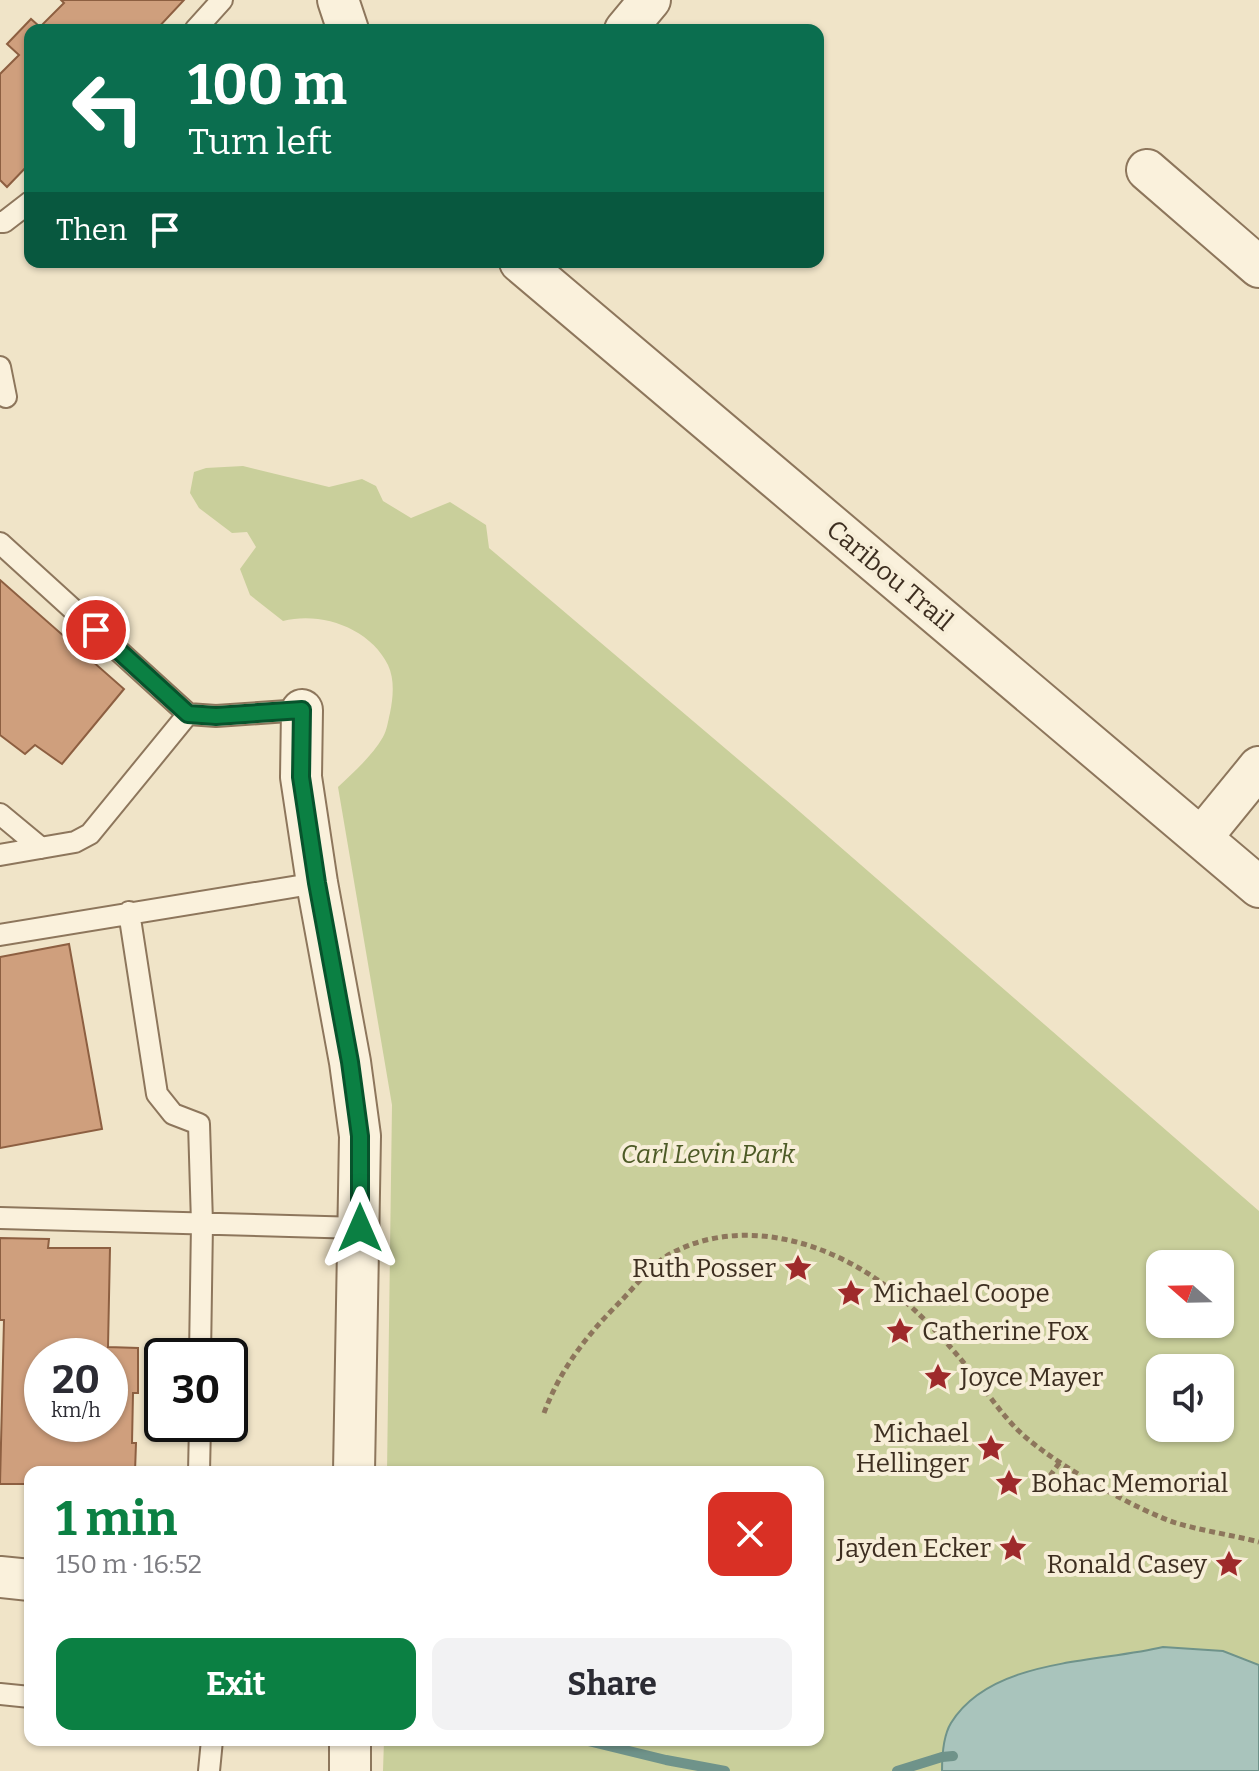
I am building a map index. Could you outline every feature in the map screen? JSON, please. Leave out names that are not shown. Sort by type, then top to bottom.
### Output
[{"type":"street","points":[[338,0],[346,24]]},
{"type":"street","points":[[630,24],[650,0]]},
{"type":"street","points":[[1147,170],[1259,267]]},
{"type":"street","name":"Caribou Trail","points":[[527,268],[1259,887]]},
{"type":"street","points":[[302,710],[301,777],[358,1122],[360,1228],[354,1466]]},
{"type":"street","points":[[1201,838],[1259,767]]},
{"type":"street","points":[[0,1577],[24,1579]]},
{"type":"street","points":[[350,1746],[350,1771]]},
{"type":"lane","points":[[200,24],[222,0]]},
{"type":"lane","points":[[0,222],[24,207]]},
{"type":"lane","points":[[0,367],[6,397]]},
{"type":"lane","points":[[0,543],[188,714],[216,716],[302,710]]},
{"type":"lane","points":[[0,855],[75,842],[90,834],[188,714]]},
{"type":"lane","points":[[0,814],[41,848]]},
{"type":"lane","points":[[0,935],[317,883]]},
{"type":"lane","points":[[129,912],[157,1094],[173,1114],[199,1124],[202,1223],[200,1338]]},
{"type":"lane","points":[[0,1218],[360,1228]]},
{"type":"lane","points":[[199,1466],[200,1442]]},
{"type":"lane","points":[[0,1694],[24,1696]]},
{"type":"lane","points":[[209,1771],[211,1746]]},
{"type":"path","points":[[544,1413],[554,1385],[591,1331],[667,1256],[694,1243],[724,1236],[779,1237],[835,1256],[892,1290],[967,1368],[999,1411],[1029,1441],[1060,1462],[1175,1522],[1259,1542]]},
{"type":"path","points":[[1044,1484],[1060,1462]]},
{"type":"green space","name":"Carl Levin Park","points":[[243,466],[329,487],[362,479],[376,486],[383,501],[411,518],[450,502],[486,525],[489,548],[792,805],[1259,1211],[1259,1771],[383,1771],[384,1746],[824,1746],[824,1466],[387,1466],[392,1105],[338,787],[368,757],[384,734],[392,701],[392,677],[380,652],[357,632],[343,625],[313,618],[283,621],[250,595],[240,569],[256,547],[247,532],[232,533],[199,508],[190,493],[194,472],[206,468]]},
{"type":"water","points":[[1163,1647],[1223,1651],[1259,1665],[1259,1771],[942,1771],[948,1728],[969,1702],[992,1686],[1047,1667]]},
{"type":"building","points":[[61,0],[184,0],[162,24],[43,24],[64,3]]},
{"type":"building","points":[[24,26],[24,169],[7,187],[0,180],[0,74],[19,55],[7,44]]},
{"type":"building","points":[[0,580],[124,689],[62,764],[35,745],[25,754],[0,735]]},
{"type":"building","points":[[69,944],[102,1129],[0,1148],[0,957]]},
{"type":"building","points":[[0,1238],[49,1239],[48,1248],[110,1248],[108,1338],[24,1338],[24,1442],[128,1442],[128,1348],[138,1348],[138,1393],[133,1393],[132,1443],[136,1443],[135,1466],[24,1466],[24,1484],[0,1484],[4,1320],[0,1320]]},
{"type":"waterway","points":[[609,1746],[725,1771]]},
{"type":"waterway","points":[[897,1771],[953,1756]]},
{"type":"place","name":"Ruth Posser","points":[[798,1268]]},
{"type":"place","name":"Michael Coope","points":[[851,1293]]},
{"type":"place","name":"Catherine Fox","points":[[900,1331]]},
{"type":"place","name":"Joyce Mayer","points":[[938,1377]]},
{"type":"place","name":"Michael Hellinger","points":[[991,1448]]},
{"type":"place","name":"Bohac Memorial","points":[[1009,1483]]},
{"type":"place","name":"Jayden Ecker","points":[[1013,1548]]},
{"type":"place","name":"Ronald Casey","points":[[1229,1564]]},
{"type":"route","points":[[96,630],[188,714],[216,716],[302,710],[301,777],[360,1136],[360,1228]]}]
